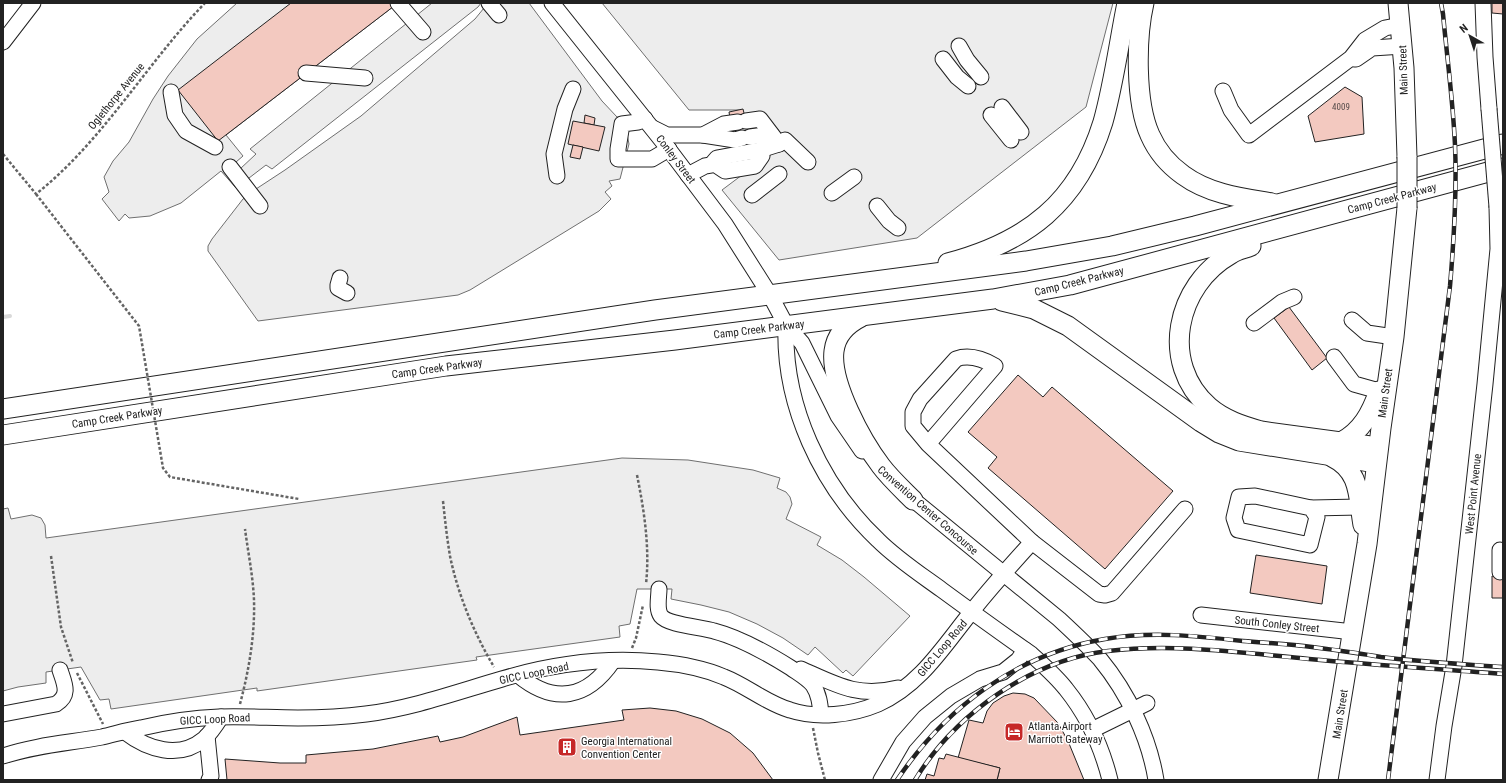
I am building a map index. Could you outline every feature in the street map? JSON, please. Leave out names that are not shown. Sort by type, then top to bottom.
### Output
[{"type":"main road","points":[[882,281],[993,249],[1034,225],[1053,209],[1071,189],[1084,168],[1095,145],[1103,121],[1127,3]]},
{"type":"main road","points":[[1144,3],[1140,36],[1140,86],[1143,112],[1150,134],[1158,150],[1182,175],[1205,188],[1231,196],[1277,204]]},
{"type":"main road","name":"Main Street","points":[[1328,780],[1367,544],[1377,455],[1394,337],[1407,208],[1403,46],[1398,3]]},
{"type":"main road","name":"Camp Creek Parkway","points":[[3,410],[640,312],[1026,262],[1112,246],[1188,228],[1503,144]]},
{"type":"main road","name":"Camp Creek Parkway","points":[[3,435],[446,366],[993,299],[1070,285],[1503,168]]},
{"type":"main road","points":[[1311,221],[1288,233],[1231,254],[1203,277],[1188,300],[1183,312],[1178,335],[1179,351],[1187,377],[1200,398],[1208,407],[1230,421],[1261,431],[1334,449]]},
{"type":"main road","points":[[993,299],[1034,309],[1068,326],[1201,422],[1219,433],[1239,441],[1260,445],[1334,449],[1377,455]]},
{"type":"main road","points":[[864,316],[851,322],[838,337],[834,350],[833,362],[836,376],[850,412],[869,449],[881,466],[913,500]]},
{"type":"main road","points":[[1334,449],[1363,425],[1372,409],[1390,359]]},
{"type":"main road","points":[[1334,449],[1339,461],[1348,468],[1354,478],[1367,544]]},
{"type":"street","points":[[3,42],[33,3]]},
{"type":"street","points":[[398,3],[423,32]]},
{"type":"street","points":[[489,3],[499,15]]},
{"type":"street","name":"Conley Street","points":[[552,3],[648,123],[739,245],[770,295],[786,325]]},
{"type":"street","name":"West Point Avenue","points":[[1438,780],[1444,726],[1454,666],[1485,384],[1498,249],[1497,207],[1485,57],[1483,3]]},
{"type":"street","points":[[1223,91],[1231,110],[1249,135],[1351,58],[1365,40],[1385,28],[1401,25]]},
{"type":"street","points":[[960,46],[967,60],[981,77]]},
{"type":"street","points":[[1351,58],[1356,59],[1372,48],[1403,46]]},
{"type":"street","points":[[943,60],[957,77],[968,86]]},
{"type":"street","points":[[306,73],[365,78]]},
{"type":"street","points":[[557,176],[554,154],[565,109],[573,89]]},
{"type":"street","points":[[171,92],[175,115],[186,131],[214,147]]},
{"type":"street","points":[[996,111],[1016,136]]},
{"type":"street","points":[[698,135],[667,135],[648,123],[622,124],[618,159],[652,159],[671,153],[681,143],[724,124],[757,130],[808,162]]},
{"type":"street","points":[[688,175],[710,166],[762,156],[757,130]]},
{"type":"street","points":[[700,192],[700,172],[710,166],[717,158],[760,150],[757,130]]},
{"type":"street","points":[[230,168],[260,206]]},
{"type":"street","points":[[752,195],[779,174]]},
{"type":"street","points":[[832,193],[854,176]]},
{"type":"street","points":[[877,206],[889,221],[898,228]]},
{"type":"street","points":[[340,278],[338,288],[347,293]]},
{"type":"street","points":[[1254,323],[1282,302],[1294,297]]},
{"type":"street","points":[[1352,320],[1367,333],[1394,337]]},
{"type":"street","points":[[786,325],[785,346],[796,405],[810,443],[829,480],[860,521],[877,540],[896,557],[1025,650],[1050,672],[1066,689],[1092,730],[1102,753],[1110,780]]},
{"type":"street","name":"Convention Center Concourse","points":[[786,325],[802,343],[838,416],[850,435],[879,469],[913,500],[1080,638],[1101,660],[1114,677],[1133,710],[1145,737],[1156,780]]},
{"type":"street","points":[[928,444],[995,366],[984,360],[974,358],[963,357],[956,359],[920,399],[913,412],[913,426],[928,444],[1032,542],[1099,594],[1105,596],[1112,593],[1185,509]]},
{"type":"street","points":[[1334,357],[1354,384],[1379,391]]},
{"type":"street","points":[[1311,508],[1317,516],[1310,545],[1238,530],[1234,518],[1239,497],[1255,496],[1311,508],[1360,507]]},
{"type":"street","name":"GICC Loop Road","points":[[3,756],[30,748],[172,722],[221,717],[300,718],[367,714],[403,708],[436,700],[510,677],[566,665],[620,661],[679,664],[703,669],[724,676],[789,710],[815,714],[840,714],[859,711],[878,704],[897,694],[915,680],[931,663],[972,612],[1032,542]]},
{"type":"street","points":[[1500,572],[1500,550],[1503,551]]},
{"type":"street","points":[[652,588],[660,615],[665,620],[715,631],[735,638],[838,686],[868,692],[884,691],[899,688],[915,680]]},
{"type":"street","name":"South Conley Street","points":[[1202,615],[1353,632]]},
{"type":"street","points":[[758,648],[804,676],[812,683],[820,701],[815,714]]},
{"type":"street","points":[[881,780],[903,742],[925,717],[951,696],[980,679],[1002,672],[1018,660],[1025,650]]},
{"type":"street","points":[[510,677],[541,690],[570,694],[584,690],[620,661]]},
{"type":"street","points":[[3,714],[56,704],[62,700],[65,694],[65,687],[60,670]]},
{"type":"street","points":[[1092,730],[1147,703]]},
{"type":"street","points":[[118,733],[162,750],[177,751],[191,747],[207,736],[221,717]]},
{"type":"street","points":[[207,736],[212,779]]},
{"type":"path","name":"Oglethorpe Avenue","points":[[36,194],[55,179],[73,161],[177,34],[205,3]]},
{"type":"path","points":[[3,154],[139,326],[163,468],[170,477],[299,499]]},
{"type":"path","points":[[637,475],[646,526],[647,562],[652,588]]},
{"type":"path","points":[[443,501],[450,555],[465,606],[487,654],[510,677]]},
{"type":"path","points":[[237,717],[244,689],[253,636],[253,588],[245,529]]},
{"type":"path","points":[[51,556],[58,609],[66,645],[97,714],[118,733]]},
{"type":"path","points":[[620,661],[636,638],[644,599]]},
{"type":"path","points":[[815,714],[818,753],[825,780]]},
{"type":"shaded area","points":[[237,3],[398,3],[226,135],[243,156],[236,162],[235,166],[240,169],[256,154],[250,149],[432,3],[481,3],[478,7],[272,169],[266,165],[236,188],[221,171],[181,203],[150,216],[129,218],[125,214],[119,221],[102,199],[109,192],[104,177],[113,161],[129,142],[153,99],[168,76],[197,39]]},
{"type":"shaded area","points":[[492,3],[529,3],[602,101],[617,117],[624,119],[629,144],[620,179],[609,181],[612,186],[605,192],[611,199],[599,211],[470,290],[458,295],[258,321],[208,251],[208,246],[212,239],[243,199],[361,116],[475,19],[484,8]]},
{"type":"shaded area","points":[[602,3],[1113,3],[1086,107],[917,238],[779,260],[722,190],[750,169],[741,110],[689,110]]},
{"type":"shaded area","points":[[622,458],[688,460],[753,470],[780,478],[777,488],[786,492],[790,497],[792,504],[786,519],[821,537],[817,545],[842,560],[910,616],[853,676],[846,670],[843,673],[815,647],[808,655],[783,638],[757,624],[729,612],[671,599],[672,589],[637,589],[630,624],[619,626],[620,637],[476,657],[477,660],[257,691],[257,688],[111,709],[109,699],[100,700],[81,667],[46,672],[46,683],[3,691],[3,509],[8,508],[11,519],[32,515],[41,518],[45,525],[46,538]]},
{"type":"building","points":[[291,3],[398,3],[218,141],[178,90]]},
{"type":"building","points":[[1492,3],[1503,3],[1503,14],[1492,13]]},
{"type":"building","points":[[1345,87],[1362,97],[1364,134],[1315,142],[1308,116]]},
{"type":"building","points":[[743,109],[752,146],[733,150],[731,144],[743,142],[737,117],[730,118],[729,112]]},
{"type":"building","points":[[585,115],[595,118],[594,125],[584,123]]},
{"type":"building","points":[[573,121],[605,127],[599,151],[568,144]]},
{"type":"building","points":[[573,145],[583,147],[580,159],[570,157]]},
{"type":"building","points":[[1289,307],[1327,358],[1312,370],[1274,318]]},
{"type":"building","points":[[1018,375],[1043,397],[1052,387],[1173,491],[1105,569],[988,468],[997,457],[968,432]]},
{"type":"building","points":[[1256,555],[1327,566],[1322,604],[1250,593]]},
{"type":"building","points":[[1492,576],[1503,577],[1503,598],[1492,598]]},
{"type":"building","name":"Atlanta Airport Marriott Gateway","points":[[1013,693],[1025,694],[1034,698],[1058,723],[1068,741],[1084,780],[997,780],[1000,768],[958,758],[969,720],[983,723],[987,711],[993,703],[1004,696]]},
{"type":"building","name":"Georgia International Convention Center","points":[[650,708],[676,711],[702,719],[730,733],[753,753],[773,780],[227,780],[225,759],[280,763],[306,763],[306,755],[373,749],[438,736],[440,742],[463,737],[517,717],[520,735],[624,720],[622,710]]},
{"type":"building","points":[[946,754],[1000,768],[997,780],[925,780],[927,774],[934,776],[939,758],[944,759]]},
{"type":"waterway","points":[[3,317],[10,316]]},
{"type":"tunnel","points":[[740,129],[747,127]]},
{"type":"railway","points":[[1388,780],[1450,286],[1453,251],[1456,163],[1451,96],[1441,3]]},
{"type":"railway","points":[[897,780],[916,754],[938,729],[961,707],[986,688],[1013,671],[1042,657],[1073,646],[1105,639],[1140,635],[1191,636],[1303,646],[1411,660],[1503,667]]},
{"type":"railway","points":[[915,780],[951,733],[973,713],[998,694],[1024,678],[1079,656],[1108,651],[1133,649],[1184,648],[1503,674]]},
{"type":"place","name":"Atlanta Airport Marriott Gateway","points":[[1014,732]]},
{"type":"place","name":"Georgia International Convention Center","points":[[567,747]]}]
